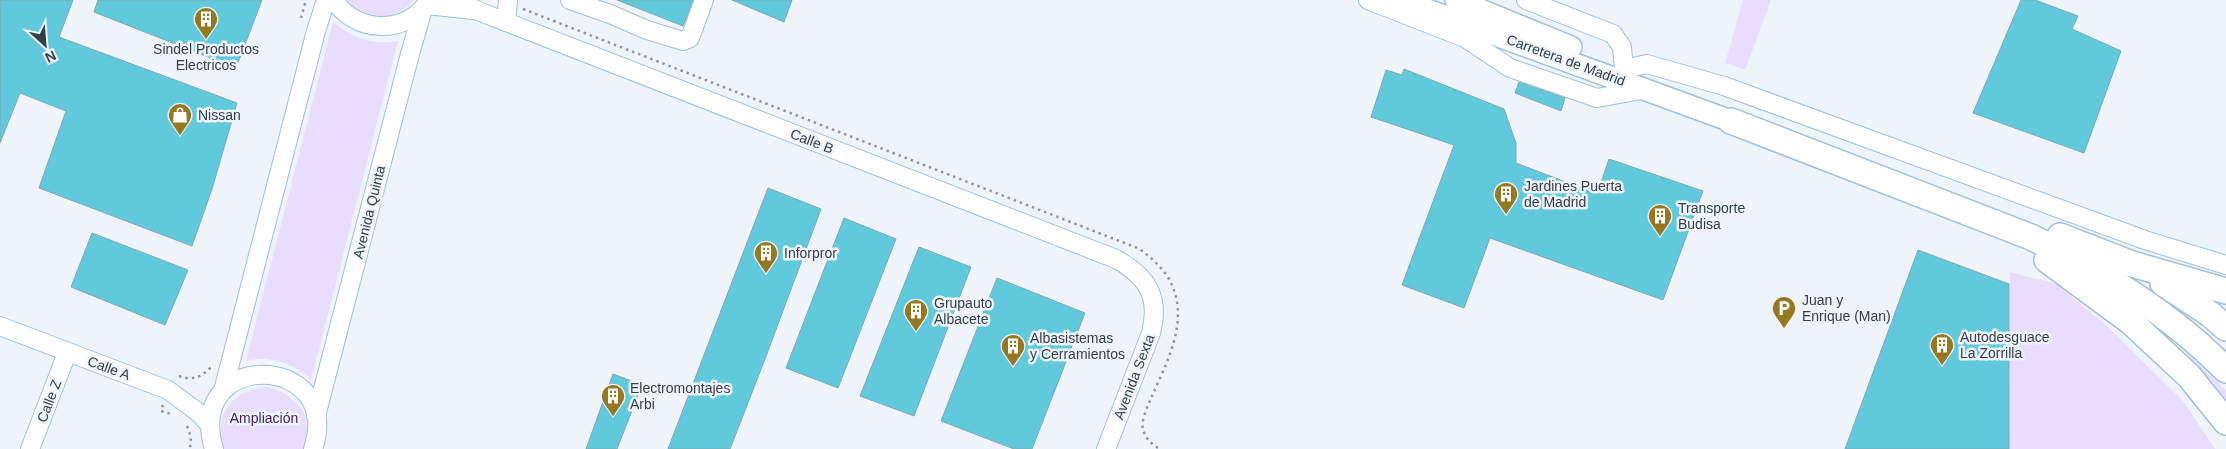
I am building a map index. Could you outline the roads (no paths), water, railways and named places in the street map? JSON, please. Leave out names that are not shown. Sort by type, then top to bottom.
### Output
[{"type":"highway","points":[[1734,117],[1951,206],[2031,236],[2070,256],[2129,291],[2181,329],[2226,370]]},
{"type":"highway","points":[[1734,117],[2132,264],[2226,291]]},
{"type":"highway","points":[[1951,206],[2056,265],[2131,322],[2189,376],[2226,422]]},
{"type":"highway","points":[[2132,264],[2210,314],[2226,328]]},
{"type":"main road","name":"Carretera de Madrid","points":[[1400,0],[1647,89],[1734,117]]},
{"type":"main road","name":"Carretera de Madrid","points":[[1456,0],[1624,69],[1734,117]]},
{"type":"street","points":[[223,391],[316,31],[326,0]]},
{"type":"street","points":[[334,0],[353,20],[371,26],[390,26],[408,20],[426,4]]},
{"type":"street","name":"Calle B","points":[[458,0],[478,11],[1116,259],[1142,276]]},
{"type":"street","points":[[506,22],[508,0]]},
{"type":"street","points":[[570,0],[647,30],[683,41],[690,38],[704,0]]},
{"type":"street","points":[[1368,0],[1465,38],[1510,68],[1598,98],[1647,89]]},
{"type":"street","points":[[1526,0],[1613,34],[1622,47],[1624,69],[1647,64],[1724,86],[2145,240],[2226,265]]},
{"type":"street","name":"Calle B","points":[[426,4],[478,11]]},
{"type":"street","name":"Avenida Quinta","points":[[316,416],[407,63],[426,4]]},
{"type":"street","name":"Avenida Sexta","points":[[1106,449],[1151,334],[1155,319],[1155,308],[1142,276]]},
{"type":"street","name":"Calle A","points":[[0,326],[168,390],[199,413],[209,439]]},
{"type":"street","name":"Calle Z","points":[[30,449],[67,352]]},
{"type":"street","points":[[209,439],[216,399],[239,379],[264,373],[278,375],[291,380],[302,389],[313,405],[317,433],[314,449]]},
{"type":"place","name":"Sindel Productos Electricos","points":[[206,40]]},
{"type":"place","name":"Nissan","points":[[180,136]]},
{"type":"place","name":"Jardines Puerta de Madrid","points":[[1506,215]]},
{"type":"place","name":"Transporte Budisa","points":[[1660,237]]},
{"type":"place","name":"Inforpror","points":[[766,274]]},
{"type":"place","name":"Juan y Enrique (Man)","points":[[1784,329]]},
{"type":"place","name":"Grupauto Albacete","points":[[916,332]]},
{"type":"place","name":"Autodesguace La Zorrilla","points":[[1942,366]]},
{"type":"place","name":"Albasistemas y Cerramientos","points":[[1013,367]]},
{"type":"place","name":"Electromontajes Arbi","points":[[613,417]]},
{"type":"park label","name":"Ampliación","points":[[264,418]]}]
